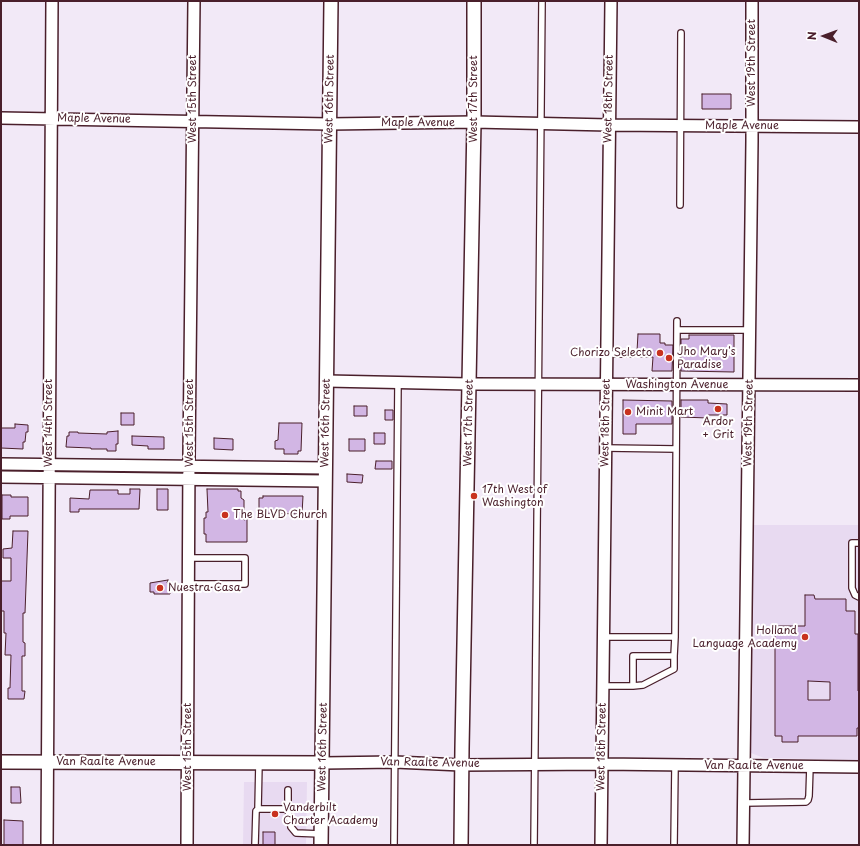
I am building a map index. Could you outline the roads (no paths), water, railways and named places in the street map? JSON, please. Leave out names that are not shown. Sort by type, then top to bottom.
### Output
[{"type":"street","name":"West 14th Street","points":[[47,845],[52,1]]},
{"type":"street","name":"West 15th Street","points":[[187,845],[188,558],[194,1]]},
{"type":"street","name":"West 16th Street","points":[[321,840],[330,124],[330,1]]},
{"type":"street","name":"West 17th Street","points":[[461,845],[461,765],[474,122],[474,1]]},
{"type":"street","name":"West 18th Street","points":[[601,845],[611,1]]},
{"type":"street","name":"West 19th Street","points":[[743,845],[750,386],[752,1]]},
{"type":"street","name":"Maple Avenue","points":[[1,118],[330,124],[474,122],[680,126],[859,127]]},
{"type":"street","name":"Washington Avenue","points":[[327,381],[469,384],[676,384],[750,386],[859,385]]},
{"type":"street","points":[[1,464],[325,468]]},
{"type":"street","points":[[1,477],[325,481]]},
{"type":"street","name":"Van Raalte Avenue","points":[[1,762],[395,762],[461,765],[602,764],[675,766],[859,766]]},
{"type":"lane","points":[[534,845],[542,1]]},
{"type":"lane","points":[[680,205],[681,33]]},
{"type":"lane","points":[[603,686],[643,685],[674,669],[677,321]]},
{"type":"lane","points":[[677,330],[750,330]]},
{"type":"lane","points":[[607,354],[632,354]]},
{"type":"lane","points":[[394,845],[398,382]]},
{"type":"lane","points":[[606,448],[676,449]]},
{"type":"lane","points":[[859,543],[852,543],[852,588],[855,595],[859,597]]},
{"type":"lane","points":[[188,558],[245,558],[245,584],[188,584]]},
{"type":"lane","points":[[604,637],[674,637]]},
{"type":"lane","points":[[633,686],[633,656],[674,656]]},
{"type":"lane","points":[[255,845],[256,811],[258,809],[259,763]]},
{"type":"lane","points":[[674,845],[675,766]]},
{"type":"lane","points":[[744,803],[806,802],[809,796],[810,766]]},
{"type":"lane","points":[[288,790],[288,809],[291,828],[296,833],[321,840]]},
{"type":"lane","points":[[258,809],[288,809]]},
{"type":"place","name":"Chorizo Selecto","points":[[660,353]]},
{"type":"place","name":"Jho Mary's Paradise","points":[[669,358]]},
{"type":"place","name":"Ardor + Grit","points":[[718,409]]},
{"type":"place","name":"Minit Mart","points":[[628,412]]},
{"type":"place","name":"17th West of Washington","points":[[474,496]]},
{"type":"place","name":"The BLVD Church","points":[[225,515]]},
{"type":"place","name":"Nuestra Casa","points":[[160,588]]},
{"type":"place","name":"Holland Language Academy","points":[[805,637]]},
{"type":"place","name":"Vanderbilt Charter Academy","points":[[275,814]]}]
